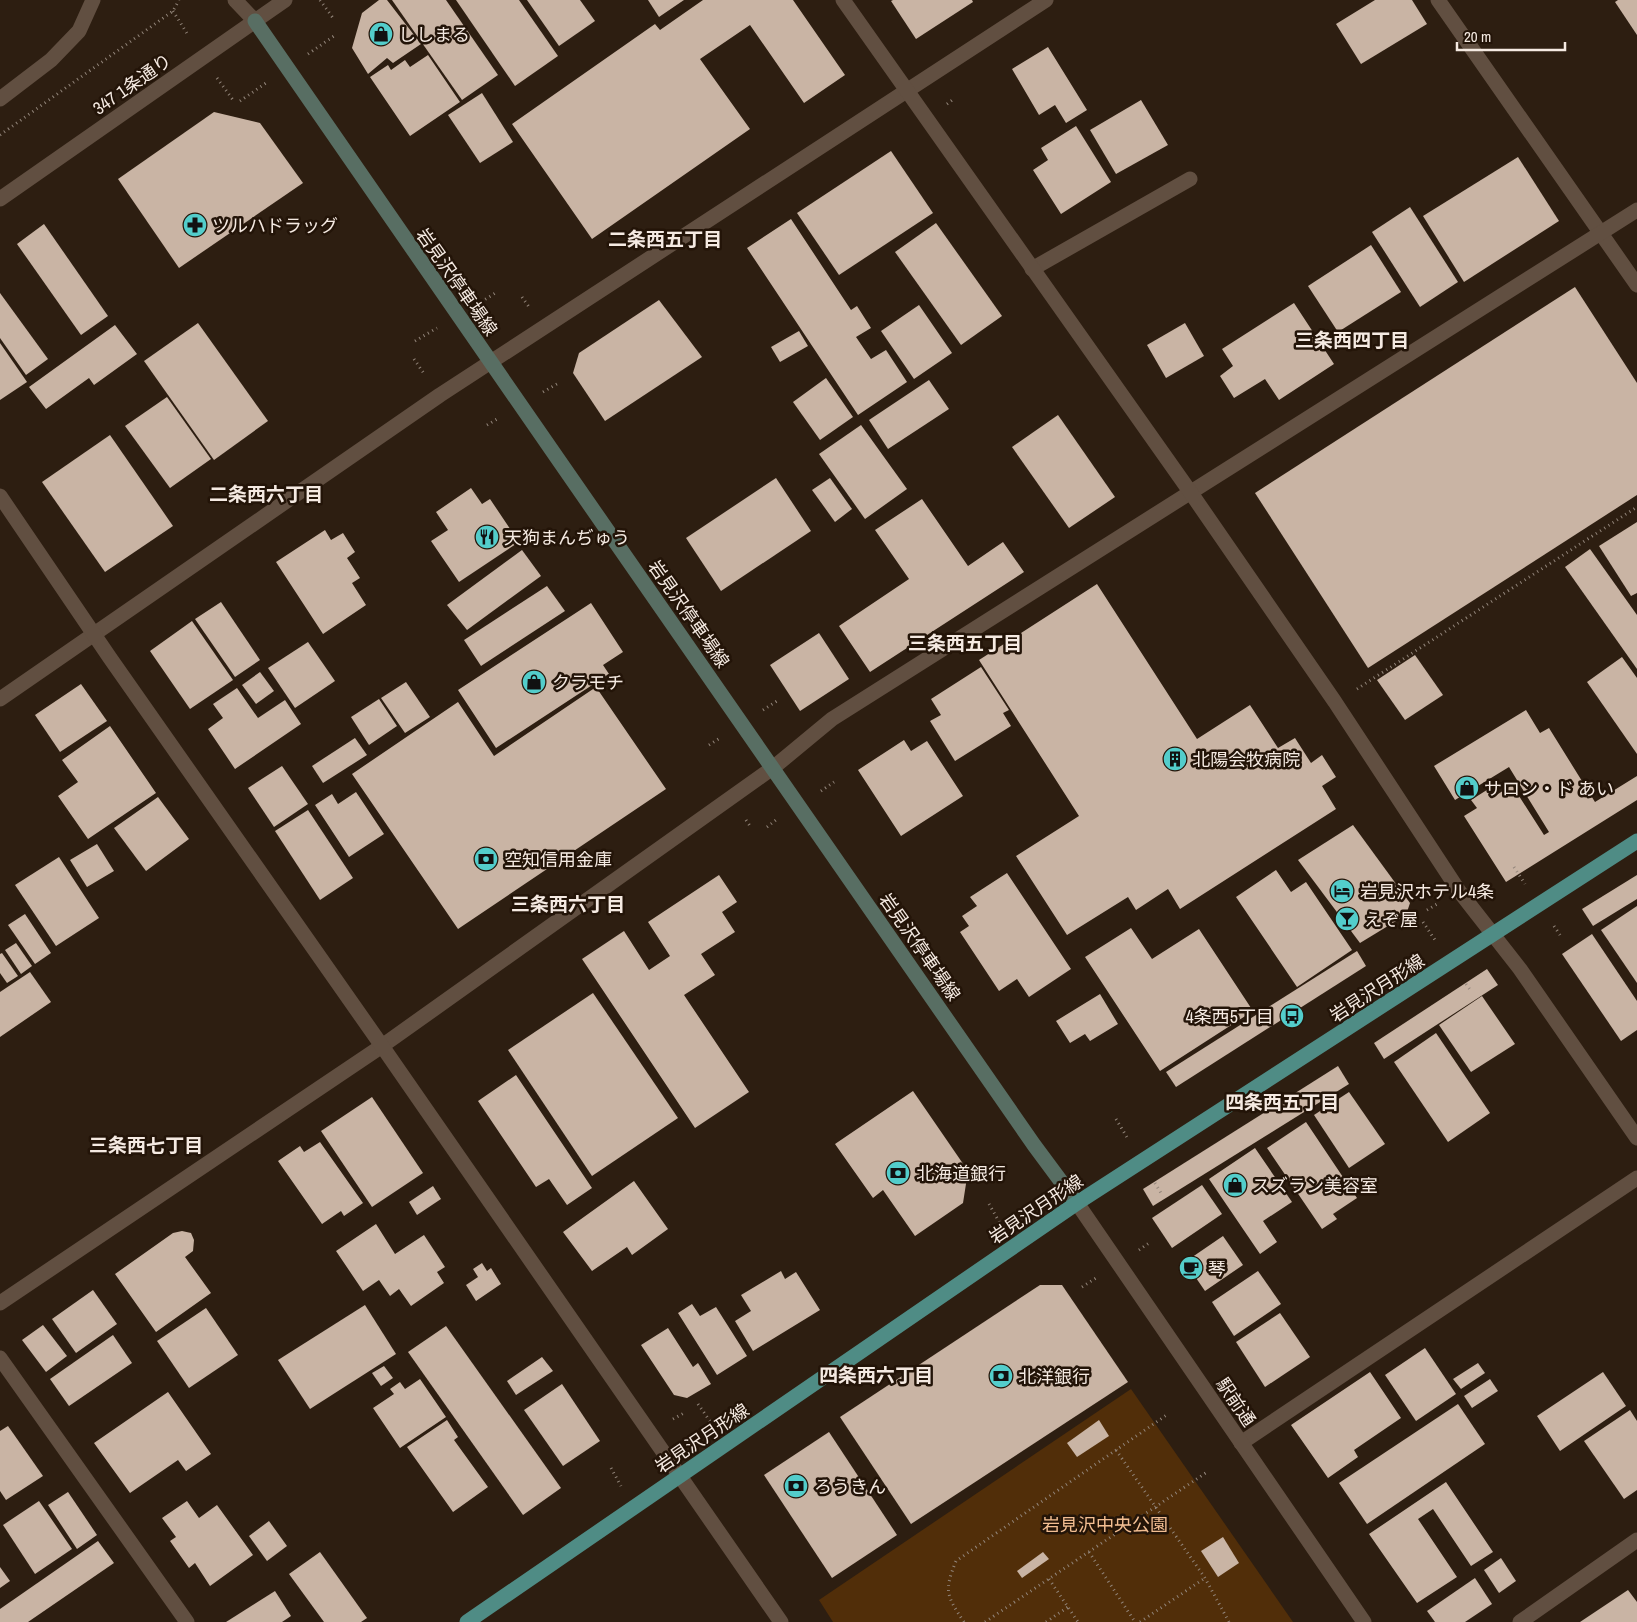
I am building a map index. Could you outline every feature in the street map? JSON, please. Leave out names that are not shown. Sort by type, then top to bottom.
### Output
[{"type":"main road","name":"岩見沢停車場線","points":[[255,21],[490,362],[1077,1203]]},
{"type":"main road","name":"岩見沢月形線","points":[[467,1622],[1077,1203],[1637,841]]},
{"type":"street","points":[[0,99],[51,60],[79,31],[93,0]]},
{"type":"street","points":[[235,0],[255,21]]},
{"type":"street","points":[[243,0],[255,21]]},
{"type":"street","name":"347 1条通り","points":[[0,199],[285,0]]},
{"type":"street","points":[[843,0],[1336,702],[1459,891],[1494,934],[1637,1138]]},
{"type":"street","points":[[0,699],[490,362],[1046,0]]},
{"type":"street","points":[[1438,0],[1637,286]]},
{"type":"street","points":[[1032,268],[1190,179]]},
{"type":"street","points":[[0,1303],[382,1046],[774,767],[832,719],[1637,210]]},
{"type":"street","points":[[0,496],[781,1622]]},
{"type":"street","points":[[1241,1443],[1637,1178]]},
{"type":"street","name":"駅前通","points":[[1077,1203],[1364,1622]]},
{"type":"street","points":[[0,1358],[187,1622]]},
{"type":"street","points":[[1520,1622],[1637,1540]]},
{"type":"path","points":[[0,135],[173,10],[180,0]]},
{"type":"path","points":[[320,0],[333,18]]},
{"type":"path","points":[[1336,702],[1637,507]]},
{"type":"path","points":[[964,1622],[950,1601],[948,1582],[956,1560],[1168,1414]]},
{"type":"path","points":[[1116,1450],[1205,1578],[1229,1622]]},
{"type":"path","points":[[985,1622],[1207,1472]]},
{"type":"path","points":[[1089,1552],[1135,1622]]},
{"type":"path","points":[[1140,1622],[1205,1578]]},
{"type":"path","points":[[1049,1579],[1078,1622]]},
{"type":"path","points":[[1046,1622],[1068,1607]]},
{"type":"green space","name":"岩見沢中央公園","points":[[1131,1389],[1293,1622],[833,1622],[819,1600]]},
{"type":"building","points":[[379,0],[387,0],[421,44],[393,63],[387,58],[368,74],[352,48],[362,13]]},
{"type":"building","points":[[392,0],[446,0],[498,75],[462,100]]},
{"type":"building","points":[[456,0],[519,0],[558,56],[515,86]]},
{"type":"building","points":[[527,0],[580,0],[595,21],[559,46]]},
{"type":"building","points":[[648,0],[684,0],[659,17]]},
{"type":"building","points":[[703,0],[793,0],[845,75],[804,103],[750,25],[700,59],[750,129],[592,239],[512,124],[655,24],[660,30]]},
{"type":"building","points":[[972,0],[973,2],[916,39],[891,1]]},
{"type":"building","points":[[1375,0],[1412,0],[1427,24],[1361,64],[1336,24]]},
{"type":"building","points":[[1618,0],[1637,0],[1637,35],[1615,2]]},
{"type":"building","points":[[1048,47],[1087,110],[1066,123],[1055,105],[1039,115],[1012,69]]},
{"type":"building","points":[[428,55],[460,102],[410,136],[370,77],[388,65],[391,70],[405,60],[410,67]]},
{"type":"building","points":[[482,93],[513,142],[480,163],[448,115]]},
{"type":"building","points":[[1141,100],[1168,145],[1116,174],[1090,130]]},
{"type":"building","name":"ツルハドラッグ","points":[[214,112],[260,123],[303,183],[179,268],[118,179]]},
{"type":"building","points":[[1076,126],[1111,182],[1061,214],[1033,170],[1048,160],[1041,148]]},
{"type":"building","points":[[891,151],[933,213],[839,275],[797,213]]},
{"type":"building","points":[[1518,157],[1559,221],[1464,282],[1423,216]]},
{"type":"building","points":[[1410,207],[1458,282],[1420,307],[1372,232]]},
{"type":"building","points":[[791,219],[851,310],[857,306],[871,328],[856,337],[871,359],[886,350],[907,382],[858,415],[747,248]]},
{"type":"building","points":[[936,223],[1002,316],[961,345],[895,252]]},
{"type":"building","points":[[44,224],[108,316],[81,335],[17,244]]},
{"type":"building","points":[[1371,245],[1401,292],[1338,332],[1308,286]]},
{"type":"building","points":[[1575,287],[1637,383],[1637,495],[1368,668],[1255,493]]},
{"type":"building","points":[[0,293],[48,359],[26,375],[0,338]]},
{"type":"building","points":[[659,300],[702,357],[605,421],[573,373],[579,353]]},
{"type":"building","points":[[1294,303],[1334,364],[1279,400],[1265,379],[1234,398],[1220,376],[1233,366],[1222,349]]},
{"type":"building","points":[[919,305],[952,353],[914,379],[881,331]]},
{"type":"building","points":[[198,323],[268,421],[214,460],[144,361]]},
{"type":"building","points":[[1185,323],[1204,356],[1166,378],[1147,345]]},
{"type":"building","points":[[115,325],[137,354],[94,385],[89,378],[46,409],[29,387]]},
{"type":"building","points":[[799,331],[808,346],[780,362],[771,347]]},
{"type":"building","points":[[0,343],[27,382],[0,400]]},
{"type":"building","points":[[826,378],[853,417],[820,440],[793,402]]},
{"type":"building","points":[[929,380],[949,409],[888,449],[869,420]]},
{"type":"building","points":[[167,397],[211,459],[170,488],[125,426]]},
{"type":"building","points":[[1058,415],[1115,497],[1069,528],[1012,447]]},
{"type":"building","points":[[861,425],[907,489],[865,519],[819,454]]},
{"type":"building","points":[[110,435],[173,526],[105,572],[42,482]]},
{"type":"building","points":[[776,478],[811,531],[721,591],[686,538]]},
{"type":"building","points":[[830,478],[852,509],[835,522],[812,490]]},
{"type":"building","points":[[471,488],[482,504],[490,499],[519,542],[459,582],[431,541],[448,530],[436,512]]},
{"type":"building","points":[[922,499],[968,566],[1003,542],[1024,572],[870,672],[839,626],[909,579],[875,530]]},
{"type":"building","points":[[1637,522],[1637,593],[1631,596],[1599,546]]},
{"type":"building","points":[[325,530],[331,540],[343,533],[355,552],[347,558],[360,578],[352,583],[366,605],[323,634],[276,562]]},
{"type":"building","points":[[1590,549],[1637,615],[1637,669],[1565,567]]},
{"type":"building","points":[[522,550],[541,576],[467,630],[447,605]]},
{"type":"building","name":"北陽会牧病院","points":[[1097,584],[1197,739],[1250,705],[1278,748],[1295,738],[1311,763],[1322,755],[1336,777],[1322,786],[1336,809],[1180,909],[1168,889],[1136,910],[1128,897],[1067,935],[1016,856],[1079,816],[979,660]]},
{"type":"building","points":[[547,586],[565,611],[481,666],[464,640]]},
{"type":"building","points":[[221,602],[260,660],[235,677],[195,619]]},
{"type":"building","name":"クラモチ","points":[[591,603],[623,652],[603,665],[609,674],[496,748],[458,690]]},
{"type":"building","points":[[192,621],[233,680],[190,709],[150,651]]},
{"type":"building","points":[[819,633],[849,679],[800,711],[770,665]]},
{"type":"building","points":[[308,642],[335,681],[295,708],[268,668]]},
{"type":"building","points":[[1415,655],[1443,695],[1405,720],[1377,680]]},
{"type":"building","points":[[1622,657],[1637,678],[1637,754],[1587,682]]},
{"type":"building","points":[[981,667],[1009,710],[1003,713],[1011,726],[955,761],[930,721],[941,715],[931,699]]},
{"type":"building","points":[[260,672],[274,691],[256,704],[242,685]]},
{"type":"building","points":[[406,682],[430,717],[405,733],[381,698]]},
{"type":"building","points":[[81,684],[107,721],[60,752],[35,715]]},
{"type":"building","name":"空知信用金庫","points":[[596,687],[666,789],[458,929],[352,774],[458,702],[494,756]]},
{"type":"building","points":[[237,688],[258,718],[285,700],[301,724],[235,769],[208,729],[223,718],[213,704]]},
{"type":"building","points":[[379,699],[397,726],[369,745],[351,717]]},
{"type":"building","points":[[1526,710],[1540,733],[1549,728],[1595,802],[1637,776],[1637,800],[1506,882],[1464,816],[1477,808],[1471,800],[1490,788],[1495,796],[1512,785],[1544,835],[1549,832],[1509,767],[1455,800],[1434,766]]},
{"type":"building","points":[[110,726],[156,793],[88,839],[58,796],[78,782],[62,760]]},
{"type":"building","points":[[355,738],[367,755],[323,783],[312,766]]},
{"type":"building","points":[[904,740],[911,751],[927,741],[963,796],[901,836],[858,770]]},
{"type":"building","points":[[282,766],[308,804],[274,827],[248,788]]},
{"type":"building","points":[[356,792],[384,834],[349,857],[315,805],[332,794],[338,804]]},
{"type":"building","points":[[158,797],[189,839],[146,871],[114,828]]},
{"type":"building","points":[[308,810],[353,878],[320,900],[275,831]]},
{"type":"building","points":[[1353,825],[1410,903],[1406,915],[1360,943],[1298,860]]},
{"type":"building","points":[[97,844],[114,871],[87,887],[70,860]]},
{"type":"building","points":[[59,857],[99,918],[56,946],[15,885]]},
{"type":"building","points":[[1276,870],[1291,892],[1306,882],[1352,950],[1297,987],[1236,897]]},
{"type":"building","points":[[1007,873],[1071,969],[1029,997],[1017,979],[999,991],[960,932],[969,926],[962,916],[977,906],[970,897]]},
{"type":"building","points":[[719,875],[737,902],[722,912],[735,932],[701,954],[715,975],[684,995],[749,1092],[695,1128],[582,959],[624,931],[649,970],[670,956],[648,922]]},
{"type":"building","points":[[1637,875],[1637,899],[1593,926],[1582,909]]},
{"type":"building","points":[[1637,906],[1637,983],[1601,930]]},
{"type":"building","points":[[25,914],[51,953],[35,964],[8,925]]},
{"type":"building","points":[[1131,928],[1152,959],[1199,929],[1253,1011],[1160,1071],[1085,957]]},
{"type":"building","points":[[1592,934],[1637,1001],[1637,1030],[1621,1041],[1562,954]]},
{"type":"building","points":[[16,943],[32,966],[21,974],[5,950]]},
{"type":"building","points":[[1357,951],[1366,966],[1176,1087],[1166,1072]]},
{"type":"building","points":[[2,953],[18,976],[7,983],[0,973],[0,954]]},
{"type":"building","points":[[1487,969],[1498,985],[1384,1059],[1374,1043]]},
{"type":"building","points":[[30,972],[51,1002],[0,1037],[0,992]]},
{"type":"building","points":[[593,993],[678,1118],[592,1176],[508,1050]]},
{"type":"building","points":[[1100,994],[1118,1024],[1090,1041],[1085,1034],[1070,1043],[1056,1021]]},
{"type":"building","points":[[1482,996],[1515,1044],[1471,1072],[1439,1025]]},
{"type":"building","points":[[1436,1033],[1490,1113],[1448,1142],[1394,1062]]},
{"type":"building","points":[[1338,1066],[1349,1084],[1153,1206],[1143,1189]]},
{"type":"building","points":[[516,1075],[592,1188],[567,1205],[549,1179],[536,1187],[478,1101]]},
{"type":"building","points":[[913,1091],[968,1171],[963,1203],[915,1236],[883,1190],[873,1198],[835,1144]]},
{"type":"building","points":[[1349,1092],[1385,1144],[1349,1168],[1314,1115]]},
{"type":"building","points":[[372,1097],[423,1173],[372,1207],[321,1131]]},
{"type":"building","points":[[1306,1122],[1357,1198],[1333,1214],[1337,1219],[1322,1229],[1267,1148]]},
{"type":"building","points":[[320,1142],[363,1203],[344,1216],[341,1211],[322,1224],[278,1161],[300,1146],[304,1152]]},
{"type":"building","points":[[1255,1148],[1292,1202],[1263,1221],[1277,1242],[1260,1254],[1209,1179]]},
{"type":"building","points":[[634,1181],[668,1229],[632,1255],[627,1247],[592,1271],[563,1232]]},
{"type":"building","points":[[1202,1185],[1222,1214],[1172,1248],[1152,1218]]},
{"type":"building","points":[[433,1186],[441,1199],[417,1215],[409,1202]]},
{"type":"building","points":[[376,1224],[395,1254],[424,1235],[445,1267],[437,1272],[444,1283],[411,1306],[399,1289],[390,1296],[379,1280],[363,1291],[336,1251]]},
{"type":"building","points":[[182,1231],[191,1233],[194,1240],[193,1251],[185,1257],[211,1293],[156,1332],[115,1274],[173,1233]]},
{"type":"building","points":[[1223,1236],[1243,1265],[1205,1291],[1185,1262]]},
{"type":"building","points":[[482,1263],[487,1271],[491,1268],[501,1284],[476,1301],[466,1285],[478,1277],[473,1269]]},
{"type":"building","points":[[781,1271],[785,1279],[796,1272],[820,1310],[753,1351],[735,1321],[751,1311],[741,1295]]},
{"type":"building","points":[[1258,1271],[1281,1304],[1234,1336],[1212,1302]]},
{"type":"building","points":[[1040,1285],[1062,1285],[1128,1382],[911,1524],[840,1417]]},
{"type":"building","points":[[93,1290],[117,1324],[76,1353],[52,1319]]},
{"type":"building","points":[[692,1304],[700,1316],[716,1307],[747,1356],[717,1375],[678,1313]]},
{"type":"building","points":[[365,1305],[396,1354],[310,1409],[278,1360]]},
{"type":"building","points":[[206,1308],[238,1355],[189,1388],[157,1341]]},
{"type":"building","points":[[1280,1313],[1310,1357],[1265,1387],[1236,1342]]},
{"type":"building","points":[[43,1325],[67,1356],[46,1372],[22,1340]]},
{"type":"building","points":[[446,1326],[561,1488],[523,1515],[408,1352]]},
{"type":"building","points":[[668,1328],[693,1367],[698,1363],[711,1384],[687,1398],[674,1395],[641,1345]]},
{"type":"building","points":[[113,1335],[132,1363],[69,1406],[50,1379]]},
{"type":"building","points":[[1425,1348],[1456,1394],[1416,1421],[1385,1375]]},
{"type":"building","points":[[542,1357],[553,1371],[516,1395],[507,1381]]},
{"type":"building","points":[[1478,1363],[1485,1373],[1461,1389],[1453,1379]]},
{"type":"building","points":[[384,1366],[393,1378],[381,1386],[372,1373]]},
{"type":"building","points":[[1370,1372],[1401,1418],[1354,1450],[1358,1457],[1328,1478],[1291,1425]]},
{"type":"building","points":[[1603,1372],[1626,1406],[1560,1451],[1537,1416]]},
{"type":"building","points":[[420,1379],[446,1417],[400,1448],[373,1408],[394,1394],[390,1389],[400,1382],[405,1389]]},
{"type":"building","points":[[1490,1379],[1498,1391],[1472,1408],[1464,1396]]},
{"type":"building","points":[[562,1384],[600,1441],[563,1466],[524,1410]]},
{"type":"building","points":[[168,1392],[211,1454],[186,1471],[178,1460],[130,1493],[94,1443]]},
{"type":"building","points":[[1458,1404],[1485,1444],[1367,1524],[1339,1483]]},
{"type":"building","points":[[1630,1410],[1637,1421],[1637,1490],[1624,1499],[1584,1441]]},
{"type":"building","points":[[447,1420],[458,1437],[454,1440],[488,1487],[453,1512],[407,1447]]},
{"type":"building","points":[[1099,1420],[1109,1436],[1077,1457],[1067,1443]]},
{"type":"building","points":[[8,1426],[43,1476],[6,1500],[0,1491],[0,1431]]},
{"type":"building","points":[[829,1432],[897,1535],[832,1578],[764,1475]]},
{"type":"building","points":[[1446,1482],[1493,1552],[1471,1566],[1433,1509],[1418,1519],[1457,1577],[1417,1603],[1369,1534]]},
{"type":"building","points":[[68,1492],[97,1535],[77,1549],[48,1505]]},
{"type":"building","points":[[39,1501],[72,1549],[35,1574],[3,1525]]},
{"type":"building","points":[[187,1501],[199,1518],[217,1505],[253,1555],[210,1586],[195,1563],[189,1568],[170,1541],[176,1537],[162,1518]]},
{"type":"building","points":[[269,1521],[287,1546],[267,1561],[249,1536]]},
{"type":"building","points":[[1223,1537],[1239,1563],[1218,1577],[1201,1551]]},
{"type":"building","points":[[98,1541],[114,1563],[28,1622],[0,1622],[0,1609]]},
{"type":"building","points":[[320,1552],[367,1618],[361,1622],[324,1622],[289,1574]]},
{"type":"building","points":[[1043,1552],[1049,1559],[1022,1578],[1017,1571]]},
{"type":"building","points":[[1501,1558],[1516,1581],[1499,1593],[1484,1570]]},
{"type":"building","points":[[0,1567],[10,1581],[0,1588]]},
{"type":"building","points":[[1475,1578],[1492,1604],[1465,1622],[1435,1622],[1427,1611]]},
{"type":"building","points":[[1628,1590],[1637,1602],[1637,1622],[1580,1622]]},
{"type":"building","points":[[275,1591],[291,1616],[282,1622],[226,1622]]},
{"type":"place","name":"ししまる","points":[[381,34]]},
{"type":"place","name":"ツルハドラッグ","points":[[195,225]]},
{"type":"place","name":"天狗まんぢゅう","points":[[487,537]]},
{"type":"place","name":"クラモチ","points":[[534,682]]},
{"type":"place","name":"北陽会牧病院","points":[[1175,759]]},
{"type":"place","name":"サロン・ド あい","points":[[1467,788]]},
{"type":"place","name":"空知信用金庫","points":[[486,859]]},
{"type":"place","name":"岩見沢ホテル4条","points":[[1342,891]]},
{"type":"place","name":"えぞ屋","points":[[1347,919]]},
{"type":"place","name":"4条西5丁目","points":[[1292,1016]]},
{"type":"place","name":"北海道銀行","points":[[898,1173]]},
{"type":"place","name":"スズラン美容室","points":[[1235,1185]]},
{"type":"place","name":"琴","points":[[1191,1268]]},
{"type":"place","name":"北洋銀行","points":[[1001,1376]]},
{"type":"place","name":"ろうきん","points":[[796,1486]]},
{"type":"district","name":"二条西五丁目","points":[[665,239]]},
{"type":"district","name":"三条西四丁目","points":[[1352,340]]},
{"type":"district","name":"二条西六丁目","points":[[266,494]]},
{"type":"district","name":"三条西五丁目","points":[[965,643]]},
{"type":"district","name":"三条西六丁目","points":[[568,904]]},
{"type":"district","name":"四条西五丁目","points":[[1282,1102]]},
{"type":"district","name":"三条西七丁目","points":[[146,1145]]},
{"type":"district","name":"四条西六丁目","points":[[876,1375]]}]
